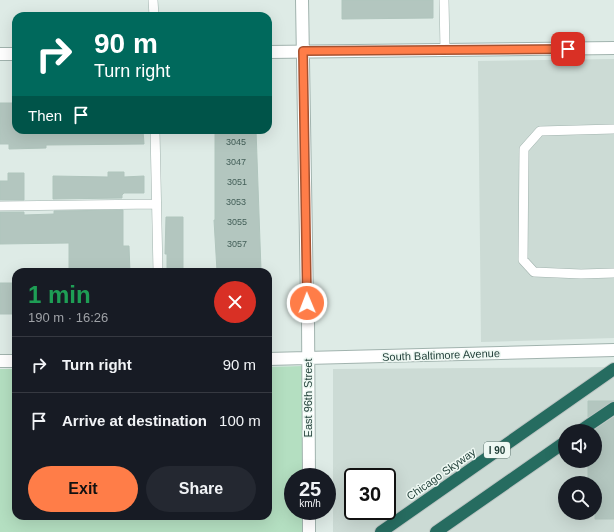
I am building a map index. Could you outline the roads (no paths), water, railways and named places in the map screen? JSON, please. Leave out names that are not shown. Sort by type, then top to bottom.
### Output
[{"type":"highway","name":"Chicago Skyway","points":[[381,532],[614,369]]},
{"type":"highway","points":[[590,424],[614,408]]},
{"type":"highway","points":[[436,532],[558,447]]},
{"type":"street","points":[[302,0],[307,303]]},
{"type":"street","points":[[272,52],[614,48]]},
{"type":"street","points":[[0,54],[12,54]]},
{"type":"street","name":"East 96th Street","points":[[308,318],[309,468]]},
{"type":"street","name":"South Baltimore Avenue","points":[[272,359],[614,350]]},
{"type":"street","points":[[0,361],[12,361]]},
{"type":"street","points":[[309,520],[309,532]]},
{"type":"lane","points":[[153,0],[154,12]]},
{"type":"lane","points":[[444,0],[445,50]]},
{"type":"lane","points":[[614,129],[540,131],[524,149],[523,169],[523,260],[534,272],[581,274],[614,273]]},
{"type":"lane","points":[[155,134],[158,268]]},
{"type":"lane","points":[[0,206],[156,204]]}]
